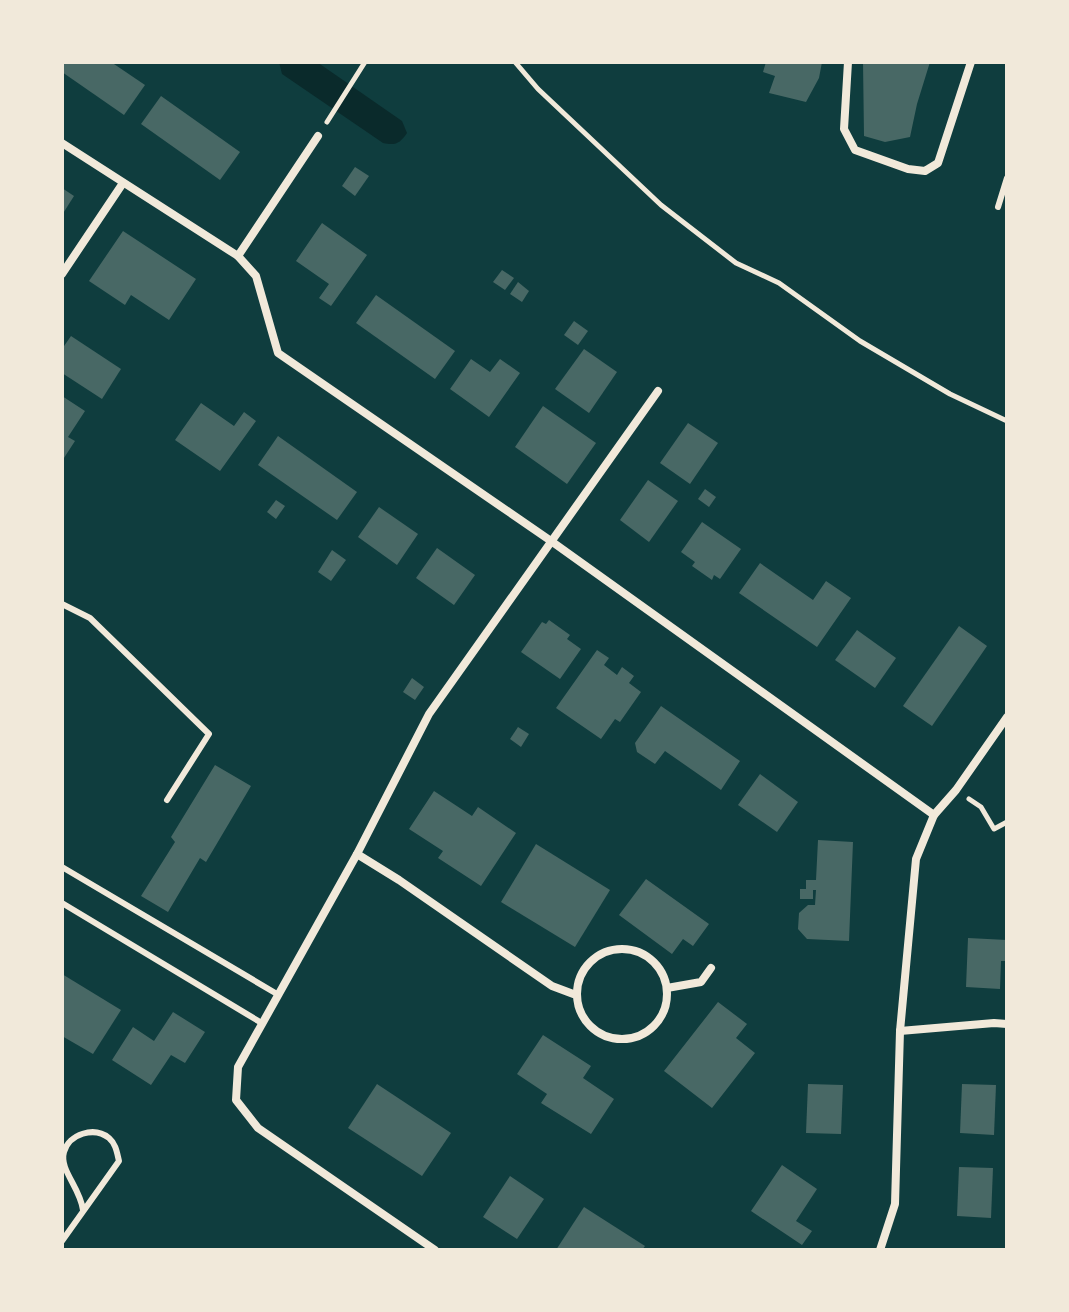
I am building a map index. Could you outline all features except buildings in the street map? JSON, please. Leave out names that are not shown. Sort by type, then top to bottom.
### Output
[{"type":"street","points":[[848,62],[844,129],[855,150],[908,169],[925,171],[938,163],[971,62]]},
{"type":"street","points":[[238,256],[318,136]]},
{"type":"street","points":[[62,143],[238,256],[256,276],[278,353],[551,541],[934,815]]},
{"type":"street","points":[[62,274],[123,183]]},
{"type":"street","points":[[435,1250],[258,1128],[236,1100],[238,1067],[260,1022],[357,854],[429,714],[658,391]]},
{"type":"street","points":[[880,1250],[895,1204],[900,1031],[916,859],[934,815],[956,790],[1007,717]]},
{"type":"street","points":[[357,854],[552,986],[576,995]]},
{"type":"street","points":[[615,949],[629,949],[655,962],[667,988],[667,1002],[662,1016],[652,1028],[632,1038],[609,1037],[595,1030],[584,1018],[576,995],[581,975],[589,963],[615,949]]},
{"type":"street","points":[[667,988],[701,982],[711,968]]},
{"type":"street","points":[[900,1031],[1007,1024]]},
{"type":"lane","points":[[998,207],[1007,178]]},
{"type":"lane","points":[[62,604],[90,618],[209,734],[167,800]]},
{"type":"lane","points":[[62,867],[277,994]]},
{"type":"lane","points":[[62,903],[260,1022]]},
{"type":"lane","points":[[62,1241],[119,1161],[117,1149],[110,1138],[97,1132],[82,1133],[70,1139],[64,1150],[63,1163],[79,1191],[83,1210]]},
{"type":"path","points":[[318,136],[365,62]]},
{"type":"path","points":[[515,62],[538,89],[661,205],[736,263],[779,283],[860,341],[950,394],[1007,421]]},
{"type":"path","points":[[956,790],[981,807],[994,829],[1007,822]]},
{"type":"water","points":[[279,62],[317,62],[402,121],[407,133],[397,143],[383,143],[282,74]]}]
